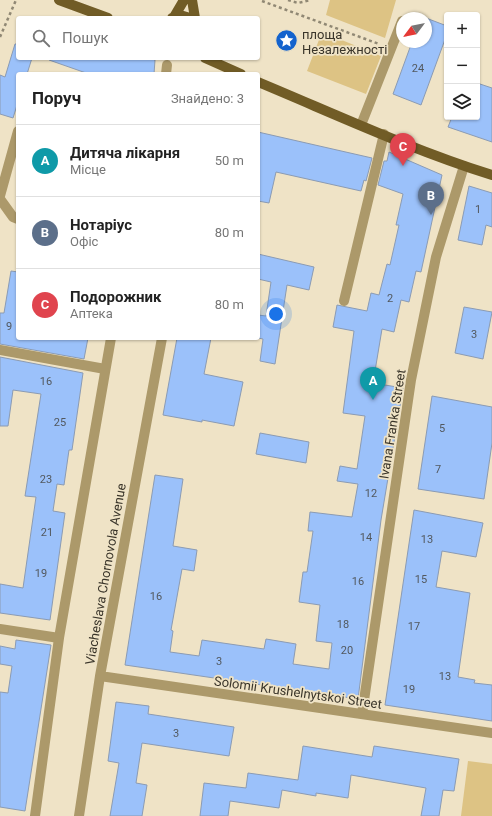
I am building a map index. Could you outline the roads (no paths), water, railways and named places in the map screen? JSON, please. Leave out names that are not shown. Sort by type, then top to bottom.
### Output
[{"type":"main road","points":[[60,0],[103,16]]},
{"type":"main road","points":[[172,16],[184,0]]},
{"type":"main road","points":[[192,0],[194,16]]},
{"type":"main road","points":[[210,60],[237,72]]},
{"type":"main road","points":[[224,60],[230,68]]},
{"type":"main road","points":[[260,83],[464,166],[492,175]]},
{"type":"street","points":[[361,125],[396,36]]},
{"type":"street","points":[[344,301],[384,134]]},
{"type":"street","points":[[0,196],[16,138]]},
{"type":"street","name":"Ivana Franka Street","points":[[362,714],[411,380],[436,257],[464,166]]},
{"type":"street","points":[[0,199],[13,217],[16,218]]},
{"type":"street","points":[[35,816],[59,638],[111,340]]},
{"type":"street","name":"Viacheslava Chornovola Avenue","points":[[79,816],[100,676],[162,340]]},
{"type":"street","points":[[0,350],[105,369]]},
{"type":"street","points":[[0,629],[59,638]]},
{"type":"street","name":"Solomii Krushelnytskoi Street","points":[[100,676],[492,733]]},
{"type":"place","name":"площа Незалежності","points":[[286,41]]},
{"type":"place","name":"Подорожник","points":[[403,166]]},
{"type":"place","name":"Нотаріус","points":[[431,215]]},
{"type":"place","name":"Дитяча лікарня","points":[[373,400]]}]
